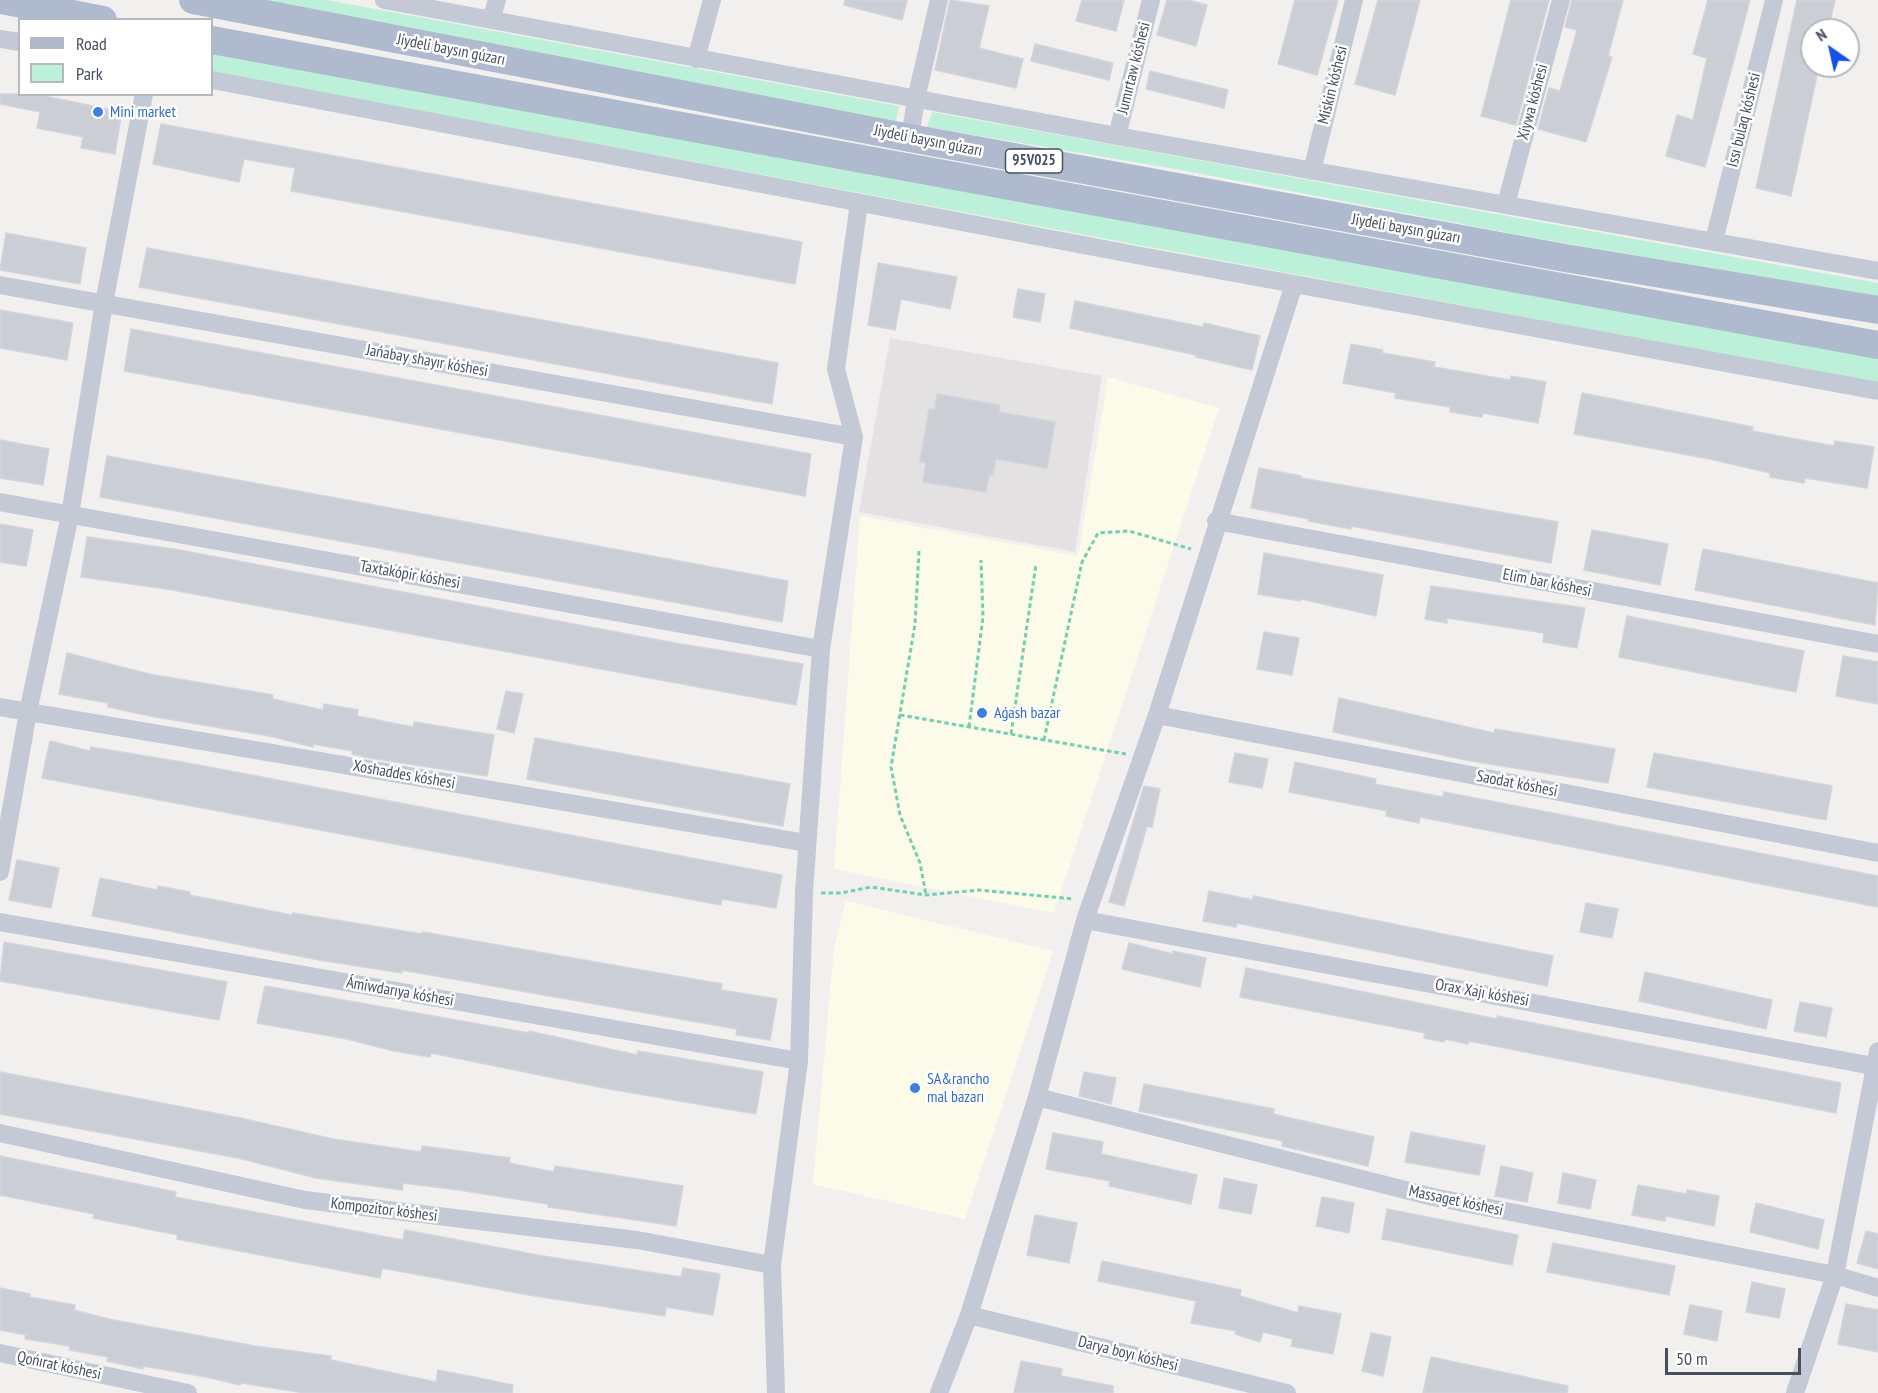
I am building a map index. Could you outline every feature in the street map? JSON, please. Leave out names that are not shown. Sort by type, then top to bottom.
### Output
[{"type":"main road","points":[[2,0],[93,18]]},
{"type":"main road","name":"Jiydeli baysın gúzarı","points":[[193,0],[910,138],[1565,258],[1878,310]]},
{"type":"main road","name":"Jiydeli baysın gúzarı","points":[[213,40],[1878,345]]},
{"type":"street","points":[[384,0],[1117,136],[1878,271]]},
{"type":"street","points":[[491,20],[496,0]]},
{"type":"street","points":[[696,59],[712,0]]},
{"type":"street","points":[[910,138],[916,99],[939,0]]},
{"type":"street","name":"Jumırtaw kóshesi","points":[[1117,136],[1151,0]]},
{"type":"street","name":"Miskin kóshesi","points":[[1312,171],[1354,0]]},
{"type":"street","name":"Xiywa kóshesi","points":[[1506,204],[1561,0]]},
{"type":"street","name":"Issı bulaq kóshesi","points":[[1714,241],[1774,0]]},
{"type":"street","points":[[0,39],[18,42]]},
{"type":"street","points":[[213,80],[859,203],[1878,391]]},
{"type":"street","points":[[0,872],[28,712],[70,515],[104,303],[144,96]]},
{"type":"street","points":[[776,1393],[772,1265],[799,1061],[804,893],[821,649],[854,437],[836,369],[859,203]]},
{"type":"street","points":[[939,1393],[969,1315],[1037,1097],[1085,920],[1156,715],[1216,521],[1294,284]]},
{"type":"street","name":"Jańabay shayır kóshesi","points":[[0,285],[854,437]]},
{"type":"street","name":"Taxtakópir kóshesi","points":[[0,502],[821,649]]},
{"type":"street","name":"Elim bar kóshesi","points":[[1216,521],[1878,644]]},
{"type":"street","name":"Xoshaddes kóshesi","points":[[0,707],[807,843]]},
{"type":"street","name":"Saodat kóshesi","points":[[1156,715],[1878,853]]},
{"type":"street","name":"Orax Xajı kóshesi","points":[[1085,920],[1877,1061]]},
{"type":"street","name":"Ámiwdarıya kóshesi","points":[[0,922],[799,1061]]},
{"type":"street","points":[[1795,1393],[1835,1275],[1877,1061]]},
{"type":"street","name":"Massaget kóshesi","points":[[1037,1097],[1433,1197],[1835,1275],[1878,1288]]},
{"type":"street","name":"Kompozitor kóshesi","points":[[0,1132],[305,1200],[637,1240],[772,1265]]},
{"type":"street","name":"Darya boyı kóshesi","points":[[969,1315],[1287,1393]]},
{"type":"street","name":"Qońırat kóshesi","points":[[0,1353],[188,1393]]},
{"type":"path","points":[[1044,740],[1082,562],[1098,533],[1130,531],[1206,553]]},
{"type":"path","points":[[919,551],[915,624],[891,767],[900,815],[920,863],[926,895]]},
{"type":"path","points":[[969,727],[983,617],[981,560]]},
{"type":"path","points":[[1011,735],[1036,564]]},
{"type":"path","points":[[900,715],[1142,757]]},
{"type":"path","points":[[804,893],[841,893],[871,887],[926,895],[979,890],[1092,901]]},
{"type":"shaded area","points":[[890,338],[1102,376],[1075,552],[859,512]]},
{"type":"shaded area","name":"Aǵash bazar","points":[[1108,377],[1219,408],[1054,913],[834,869],[860,516],[1078,556]]},
{"type":"shaded area","name":"SA&rancho mal bazarı","points":[[846,901],[1053,951],[965,1219],[813,1184],[834,947]]},
{"type":"green space","points":[[265,0],[327,0],[899,106],[896,121],[632,73]]},
{"type":"green space","points":[[213,53],[1878,357],[1878,383],[213,72]]},
{"type":"green space","points":[[932,112],[1878,283],[1878,298],[1519,235],[1181,170],[927,127]]},
{"type":"building","points":[[845,0],[907,0],[902,20],[844,5]]},
{"type":"building","points":[[950,0],[989,6],[979,48],[1023,59],[1016,88],[935,70]]},
{"type":"building","points":[[1082,0],[1124,0],[1116,31],[1076,21]]},
{"type":"building","points":[[1167,0],[1188,0],[1207,5],[1196,46],[1157,35]]},
{"type":"building","points":[[1295,0],[1338,0],[1317,75],[1278,64]]},
{"type":"building","points":[[1378,0],[1420,0],[1395,95],[1355,84]]},
{"type":"building","points":[[1511,0],[1549,0],[1516,125],[1481,116]]},
{"type":"building","points":[[1572,0],[1623,0],[1608,56],[1612,57],[1586,142],[1538,129],[1549,88],[1560,91],[1577,30],[1565,27]]},
{"type":"building","points":[[1708,0],[1750,0],[1705,167],[1666,156],[1677,115],[1693,120],[1707,58],[1693,54]]},
{"type":"building","points":[[1797,0],[1835,0],[1831,18],[1800,18],[1800,78],[1816,78],[1791,196],[1756,188]]},
{"type":"building","points":[[1035,44],[1113,63],[1109,80],[1031,61]]},
{"type":"building","points":[[1150,71],[1228,90],[1224,108],[1146,89]]},
{"type":"building","points":[[0,94],[18,94],[18,96],[45,96],[122,112],[115,154],[81,148],[83,137],[37,128],[40,112],[0,104]]},
{"type":"building","points":[[161,124],[802,242],[795,284],[291,191],[295,168],[244,159],[239,182],[153,164]]},
{"type":"building","points":[[6,233],[86,248],[80,284],[0,270]]},
{"type":"building","points":[[147,248],[778,363],[772,404],[139,287]]},
{"type":"building","points":[[878,263],[957,277],[950,309],[901,299],[895,330],[868,325]]},
{"type":"building","points":[[1018,289],[1045,294],[1040,322],[1013,317]]},
{"type":"building","points":[[1075,301],[1203,327],[1204,323],[1260,336],[1252,370],[1196,357],[1196,355],[1070,328]]},
{"type":"building","points":[[0,310],[73,323],[67,360],[0,348]]},
{"type":"building","points":[[131,329],[811,454],[805,496],[124,371]]},
{"type":"building","points":[[1351,344],[1383,350],[1382,353],[1435,362],[1434,367],[1510,380],[1511,376],[1546,382],[1538,423],[1483,413],[1482,417],[1450,412],[1450,407],[1395,398],[1396,393],[1343,383]]},
{"type":"building","points":[[1582,393],[1753,427],[1752,431],[1834,446],[1835,441],[1874,447],[1867,488],[1805,478],[1804,483],[1770,477],[1770,473],[1710,459],[1574,434]]},
{"type":"building","points":[[937,394],[1000,405],[999,412],[1055,422],[1047,468],[996,459],[993,475],[989,475],[986,492],[923,482],[926,463],[920,462],[929,409],[935,410]]},
{"type":"building","points":[[0,440],[49,449],[43,485],[0,478]]},
{"type":"building","points":[[107,456],[788,581],[782,622],[100,497]]},
{"type":"building","points":[[1259,468],[1301,476],[1301,478],[1558,522],[1551,563],[1351,526],[1351,529],[1251,508]]},
{"type":"building","points":[[0,524],[33,530],[26,566],[0,562]]},
{"type":"building","points":[[1592,530],[1668,544],[1660,585],[1584,570]]},
{"type":"building","points":[[87,537],[174,549],[675,643],[803,664],[796,705],[167,589],[81,577]]},
{"type":"building","points":[[1703,549],[1878,583],[1875,625],[1695,590]]},
{"type":"building","points":[[1264,553],[1383,575],[1376,616],[1301,599],[1300,601],[1258,594]]},
{"type":"building","points":[[1431,586],[1585,608],[1577,648],[1543,642],[1544,633],[1447,618],[1447,623],[1425,619]]},
{"type":"building","points":[[1627,616],[1804,651],[1796,692],[1619,657]]},
{"type":"building","points":[[1264,632],[1299,638],[1292,675],[1257,669]]},
{"type":"building","points":[[67,653],[149,674],[273,695],[273,699],[323,710],[324,704],[358,710],[357,716],[413,727],[414,722],[494,735],[487,776],[370,758],[352,754],[353,751],[313,744],[313,747],[269,736],[150,716],[108,707],[108,703],[59,694]]},
{"type":"building","points":[[1843,656],[1878,662],[1878,704],[1836,696]]},
{"type":"building","points":[[506,691],[523,694],[514,733],[497,729]]},
{"type":"building","points":[[1339,698],[1494,733],[1495,729],[1615,749],[1608,783],[1471,761],[1333,732]]},
{"type":"building","points":[[535,738],[790,784],[783,826],[527,779]]},
{"type":"building","points":[[50,741],[90,751],[91,747],[182,762],[782,875],[776,908],[722,899],[721,905],[42,778]]},
{"type":"building","points":[[1235,753],[1268,759],[1262,788],[1229,782]]},
{"type":"building","points":[[1654,753],[1832,786],[1826,820],[1647,787]]},
{"type":"building","points":[[1295,762],[1376,779],[1375,784],[1443,797],[1444,792],[1878,876],[1878,907],[1420,817],[1419,823],[1386,816],[1387,811],[1289,792]]},
{"type":"building","points":[[1144,786],[1160,789],[1152,827],[1147,826],[1124,906],[1109,902]]},
{"type":"building","points":[[17,860],[59,868],[51,908],[9,900]]},
{"type":"building","points":[[100,878],[157,890],[158,886],[190,892],[189,895],[292,915],[293,913],[422,934],[423,932],[722,984],[721,990],[777,999],[770,1040],[736,1035],[737,1029],[402,970],[402,973],[319,960],[92,916]]},
{"type":"building","points":[[1209,891],[1253,900],[1253,896],[1553,956],[1547,986],[1237,923],[1236,927],[1203,921]]},
{"type":"building","points":[[1586,903],[1618,909],[1612,938],[1580,932]]},
{"type":"building","points":[[4,942],[227,982],[219,1020],[0,981]]},
{"type":"building","points":[[1129,943],[1173,954],[1173,951],[1206,958],[1200,987],[1122,969]]},
{"type":"building","points":[[1246,968],[1497,1019],[1497,1016],[1841,1083],[1836,1113],[1469,1041],[1468,1044],[1445,1039],[1444,1042],[1424,1038],[1425,1033],[1240,997]]},
{"type":"building","points":[[1645,972],[1772,1000],[1766,1029],[1639,1001]]},
{"type":"building","points":[[265,986],[529,1033],[529,1031],[637,1055],[638,1051],[763,1072],[756,1114],[609,1089],[431,1053],[430,1057],[394,1051],[347,1039],[257,1023]]},
{"type":"building","points":[[1800,1002],[1832,1008],[1826,1037],[1794,1031]]},
{"type":"building","points":[[0,1072],[240,1118],[333,1139],[421,1152],[422,1146],[467,1152],[510,1158],[509,1163],[554,1172],[555,1166],[683,1186],[676,1226],[548,1207],[548,1204],[459,1190],[403,1183],[402,1190],[316,1178],[238,1158],[0,1114]]},
{"type":"building","points":[[1084,1072],[1116,1078],[1111,1104],[1079,1096]]},
{"type":"building","points":[[1144,1084],[1274,1109],[1273,1114],[1374,1137],[1368,1166],[1282,1146],[1283,1141],[1139,1111]]},
{"type":"building","points":[[1411,1132],[1485,1146],[1479,1175],[1405,1162]]},
{"type":"building","points":[[1053,1133],[1103,1142],[1101,1154],[1197,1175],[1191,1204],[1109,1186],[1110,1181],[1046,1169]]},
{"type":"building","points":[[0,1156],[176,1192],[175,1197],[403,1240],[405,1230],[543,1256],[681,1277],[683,1268],[720,1274],[713,1315],[666,1307],[665,1316],[529,1295],[382,1268],[380,1278],[177,1239],[178,1235],[93,1218],[94,1214],[0,1195]]},
{"type":"building","points":[[1501,1166],[1533,1173],[1527,1202],[1495,1196]]},
{"type":"building","points":[[1563,1173],[1596,1180],[1590,1209],[1558,1203]]},
{"type":"building","points":[[1224,1178],[1257,1185],[1251,1214],[1219,1208]]},
{"type":"building","points":[[1638,1185],[1686,1194],[1687,1190],[1719,1196],[1714,1226],[1666,1216],[1665,1221],[1632,1215]]},
{"type":"building","points":[[1322,1197],[1354,1203],[1349,1233],[1316,1226]]},
{"type":"building","points":[[1756,1203],[1824,1220],[1818,1249],[1750,1232]]},
{"type":"building","points":[[1387,1209],[1518,1235],[1512,1265],[1382,1239]]},
{"type":"building","points":[[1035,1215],[1077,1223],[1069,1263],[1027,1255]]},
{"type":"building","points":[[1866,1231],[1878,1234],[1878,1269],[1857,1263]]},
{"type":"building","points":[[1553,1243],[1675,1266],[1669,1295],[1547,1272]]},
{"type":"building","points":[[1102,1261],[1241,1290],[1240,1296],[1298,1313],[1299,1306],[1341,1314],[1333,1354],[1291,1346],[1293,1339],[1263,1332],[1260,1342],[1235,1334],[1236,1331],[1191,1323],[1196,1301],[1098,1281]]},
{"type":"building","points":[[1752,1282],[1785,1289],[1779,1318],[1746,1312]]},
{"type":"building","points":[[0,1288],[30,1294],[29,1297],[75,1305],[74,1310],[108,1319],[255,1346],[331,1356],[331,1360],[436,1382],[438,1370],[513,1385],[512,1393],[305,1393],[241,1383],[240,1385],[143,1366],[143,1369],[107,1361],[108,1357],[69,1350],[70,1346],[25,1339],[26,1335],[0,1330]]},
{"type":"building","points":[[1846,1304],[1878,1310],[1878,1352],[1838,1344]]},
{"type":"building","points":[[1690,1305],[1722,1311],[1717,1341],[1684,1334]]},
{"type":"building","points":[[1371,1333],[1391,1337],[1383,1376],[1362,1371]]},
{"type":"building","points":[[1431,1357],[1568,1386],[1567,1393],[1423,1393]]},
{"type":"building","points":[[1021,1361],[1062,1369],[1061,1376],[1113,1386],[1113,1393],[1014,1393]]},
{"type":"place","name":"Mini market","points":[[98,112]]},
{"type":"place","name":"Aǵash bazar","points":[[982,713]]},
{"type":"place","name":"SA&rancho mal bazarı","points":[[915,1088]]}]
